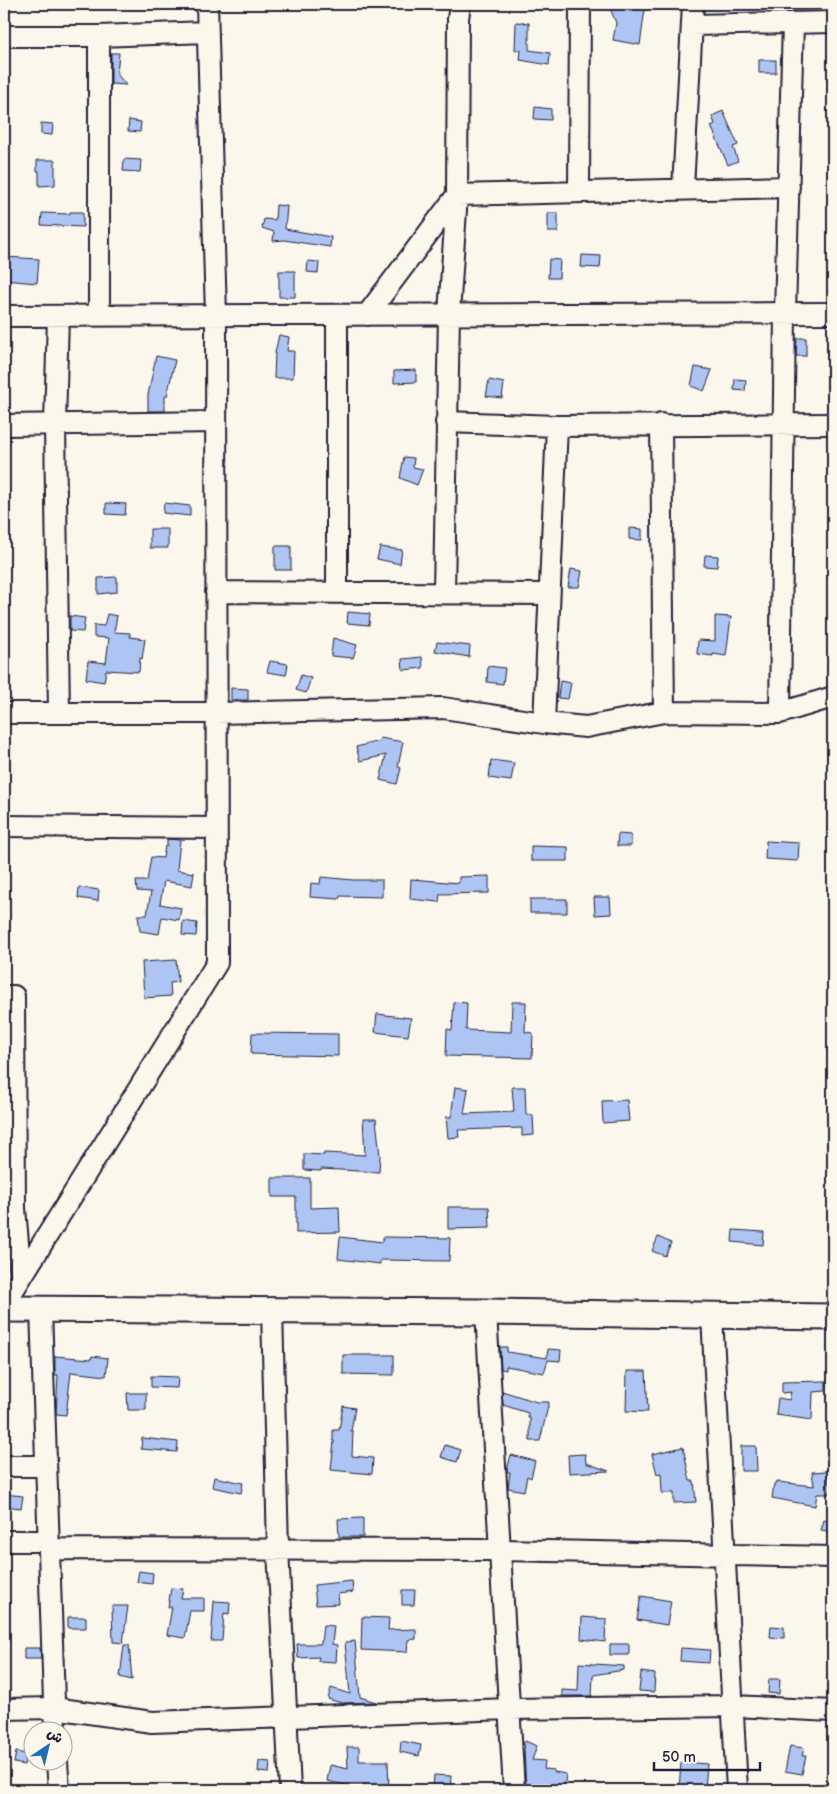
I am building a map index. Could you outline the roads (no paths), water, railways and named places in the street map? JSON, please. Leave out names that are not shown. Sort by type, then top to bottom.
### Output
[{"type":"main road","points":[[4,1309],[486,1312],[833,1317]]},
{"type":"street","points":[[4,1305],[216,963],[216,315],[207,4]]},
{"type":"street","points":[[444,593],[446,422],[449,314],[457,195],[458,18],[460,4]]},
{"type":"street","points":[[578,191],[580,4]]},
{"type":"street","points":[[683,188],[693,4]]},
{"type":"street","points":[[693,25],[833,22]]},
{"type":"street","points":[[780,713],[785,313],[793,23]]},
{"type":"street","points":[[4,36],[99,36],[207,32]]},
{"type":"street","points":[[99,36],[99,316]]},
{"type":"street","points":[[457,195],[683,188],[788,187]]},
{"type":"street","points":[[367,314],[457,195]]},
{"type":"street","points":[[4,316],[833,313]]},
{"type":"street","points":[[337,315],[337,592]]},
{"type":"street","points":[[58,316],[55,424],[59,713]]},
{"type":"street","points":[[4,425],[216,422]]},
{"type":"street","points":[[446,422],[557,426],[833,424]]},
{"type":"street","points":[[661,424],[664,712]]},
{"type":"street","points":[[544,723],[557,426]]},
{"type":"street","points":[[216,592],[550,594]]},
{"type":"street","points":[[4,713],[216,713],[443,708],[544,723],[586,727],[664,712],[780,713],[833,697]]},
{"type":"street","points":[[4,826],[216,828]]},
{"type":"street","points":[[4,996],[14,996],[9,1104],[9,1208],[21,1278]]},
{"type":"street","points":[[41,1309],[55,1722]]},
{"type":"street","points":[[272,1310],[278,1549],[290,1790]]},
{"type":"street","points":[[486,1312],[514,1790]]},
{"type":"street","points":[[712,1315],[737,1790]]},
{"type":"street","points":[[4,1466],[46,1466]]},
{"type":"street","points":[[4,1541],[49,1545],[500,1550],[833,1557]]},
{"type":"street","points":[[4,1708],[54,1708],[152,1722],[509,1709],[733,1706],[833,1711]]},
{"type":"street","points":[[58,1772],[59,1790]]}]
